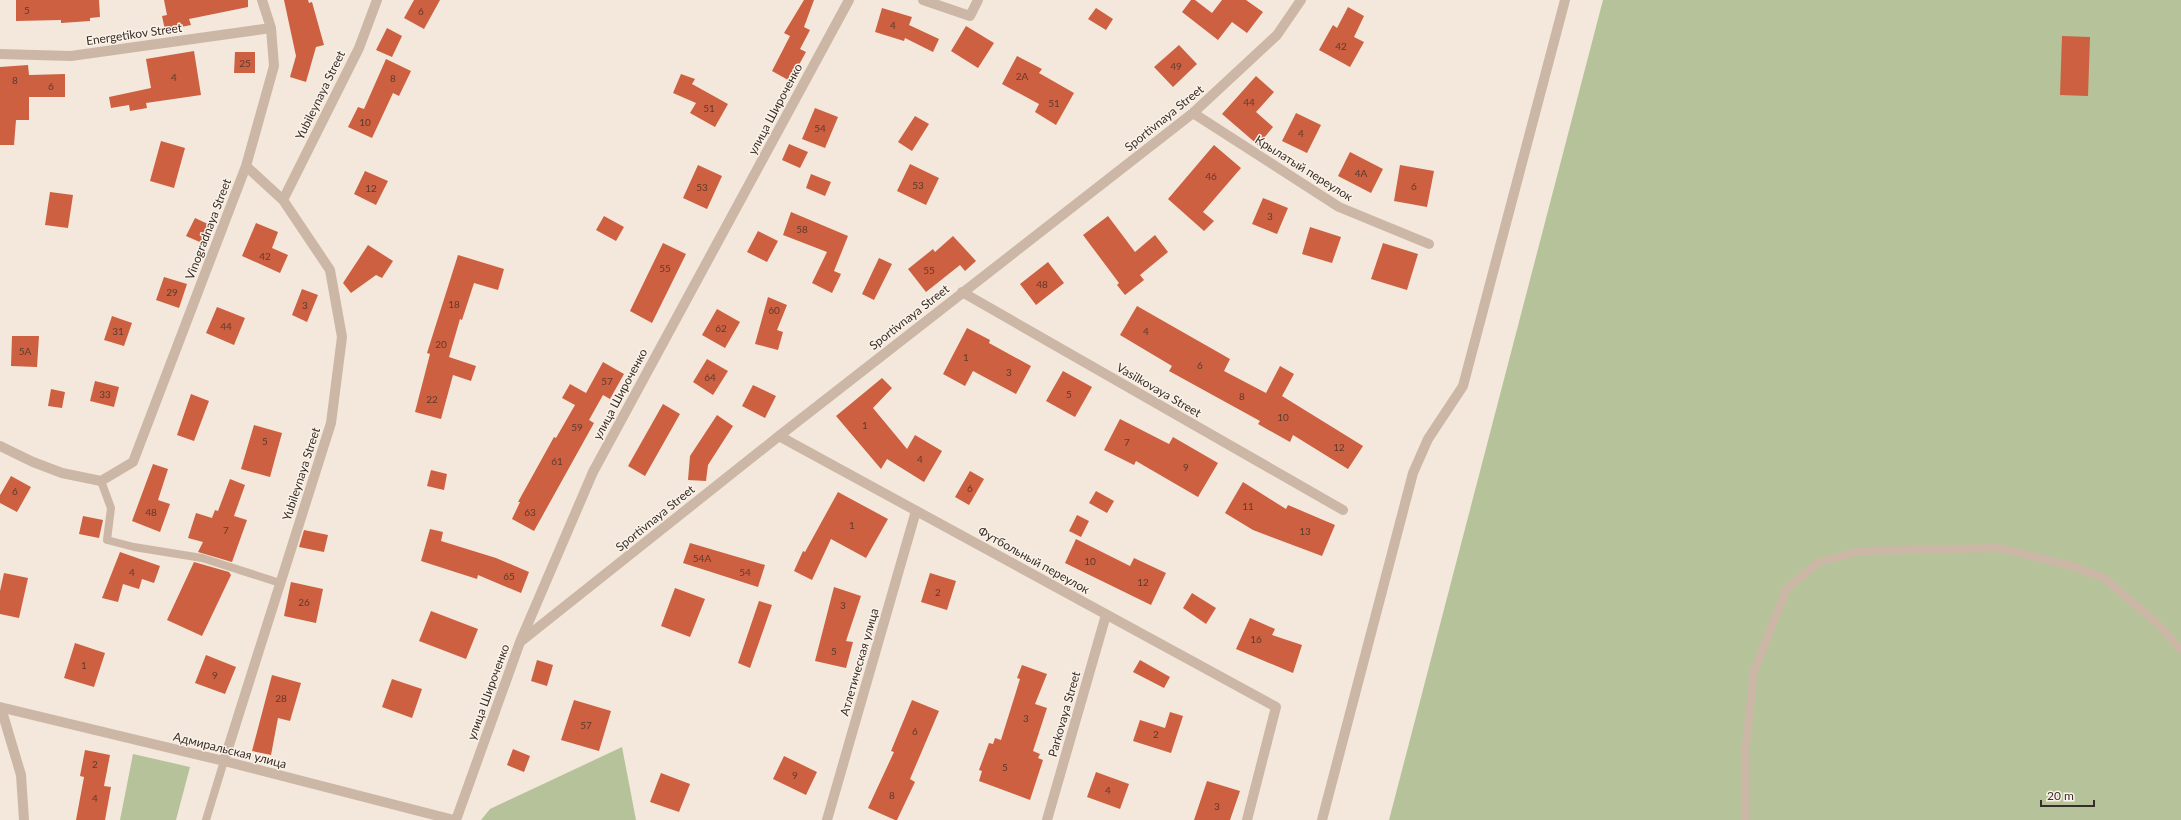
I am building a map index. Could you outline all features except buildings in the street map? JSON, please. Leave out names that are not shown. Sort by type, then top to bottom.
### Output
[{"type":"street","name":"Vinogradnaya Street","points":[[101,481],[133,462],[246,166],[274,66],[271,28],[262,0]]},
{"type":"street","name":"Yubileynaya Street","points":[[283,200],[359,48],[378,0]]},
{"type":"street","name":"улица Широченко","points":[[455,820],[520,642],[593,472],[849,0]]},
{"type":"street","points":[[923,0],[970,16],[978,0]]},
{"type":"street","name":"Sportivnaya Street","points":[[520,642],[962,292],[1193,113],[1277,35],[1301,0]]},
{"type":"street","points":[[1322,820],[1413,473],[1428,439],[1463,386],[1565,0]]},
{"type":"street","name":"Energetikov Street","points":[[0,54],[71,56],[271,28]]},
{"type":"street","name":"Крылатый переулок","points":[[1193,113],[1339,207],[1429,244]]},
{"type":"street","name":"Yubileynaya Street","points":[[224,761],[331,423],[342,337],[330,270],[283,200],[246,166]]},
{"type":"street","name":"Vasilkovaya Street","points":[[962,292],[1343,510]]},
{"type":"street","name":"Футбольный переулок","points":[[779,436],[1276,707],[1247,820]]},
{"type":"street","points":[[0,446],[33,462],[62,473],[101,481]]},
{"type":"street","name":"Атлетическая улица","points":[[827,820],[916,511]]},
{"type":"street","name":"Parkovaya Street","points":[[1047,820],[1106,615]]},
{"type":"street","points":[[1,708],[21,775],[24,820]]},
{"type":"street","name":"Адмиральская улица","points":[[1,708],[224,761],[455,820]]},
{"type":"lane","points":[[101,481],[112,508],[107,540],[134,547],[202,558],[280,583]]},
{"type":"lane","points":[[1746,820],[1746,744],[1754,671],[1787,588],[1819,562],[1860,551],[1998,548],[2072,566],[2104,578],[2159,625],[2181,650]]},
{"type":"lane","points":[[206,820],[224,761]]},
{"type":"green space","points":[[1603,0],[2181,0],[2181,820],[1389,820]]},
{"type":"green space","points":[[622,747],[636,820],[481,820],[490,809]]},
{"type":"green space","points":[[133,754],[190,767],[176,820],[120,820]]}]
